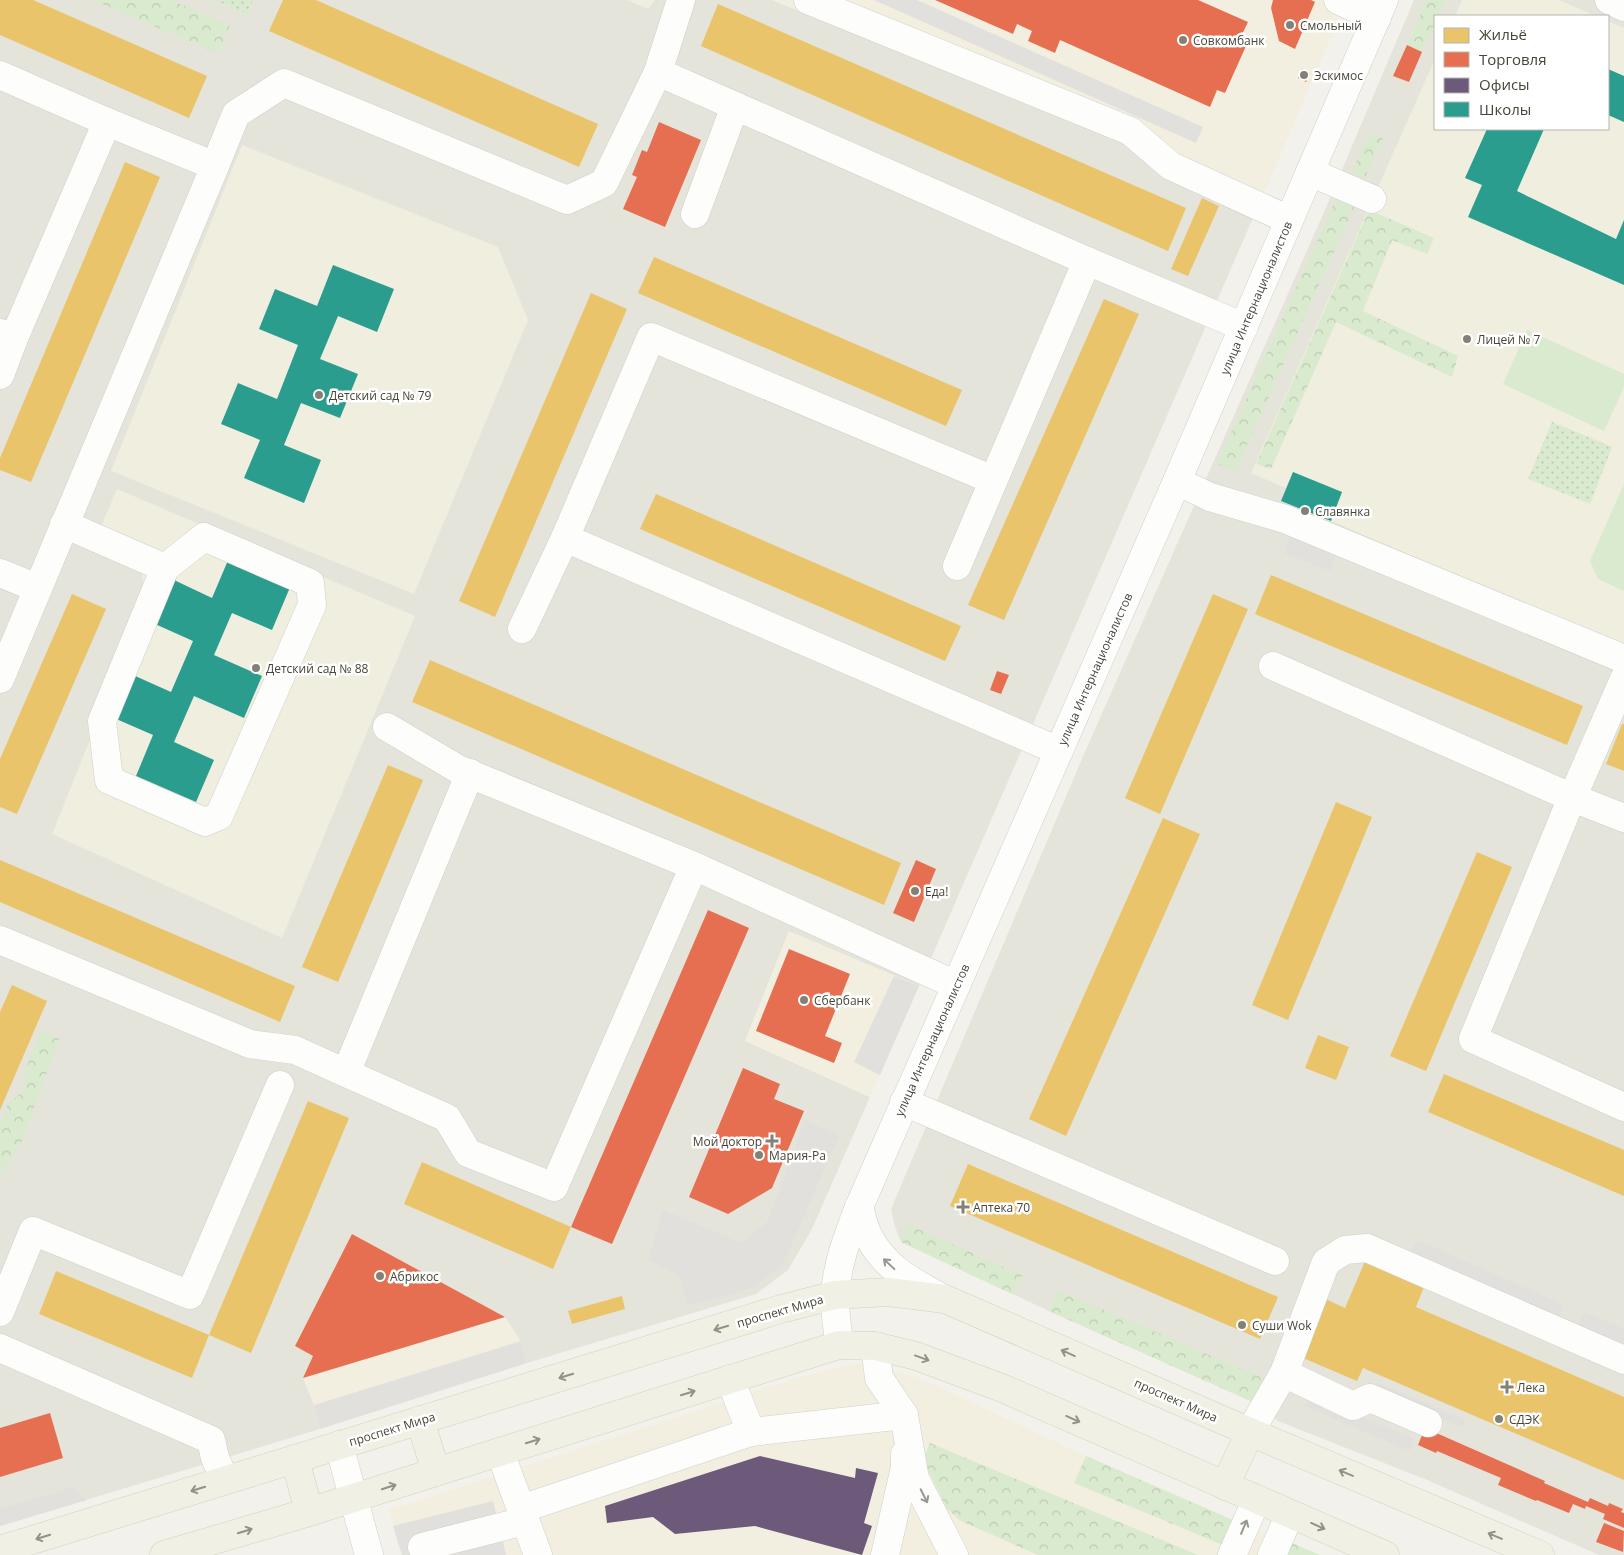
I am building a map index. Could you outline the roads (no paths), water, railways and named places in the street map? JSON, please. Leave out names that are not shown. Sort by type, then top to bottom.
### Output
[{"type":"main road","name":"проспект Мира","points":[[0,1550],[773,1312],[835,1295],[888,1292],[945,1299],[1250,1432],[1540,1555]]},
{"type":"main road","points":[[164,1555],[309,1512],[839,1345],[875,1346],[916,1356],[1002,1388],[1385,1555]]},
{"type":"main road","points":[[420,1420],[436,1472]]},
{"type":"main road","points":[[1225,1486],[1250,1432]]},
{"type":"main road","points":[[295,1459],[309,1512]]},
{"type":"street","points":[[0,678],[236,114],[284,83],[567,200],[604,183],[658,72],[681,0]]},
{"type":"street","points":[[808,0],[852,8],[1130,131],[1171,166],[1289,220]]},
{"type":"street","points":[[1338,0],[1380,9]]},
{"type":"street","points":[[1609,0],[1624,6]]},
{"type":"street","name":"улица Интернационалистов","points":[[839,1345],[835,1295],[844,1248],[859,1207],[1244,327],[1380,9]]},
{"type":"street","points":[[658,72],[1087,261],[1244,327]]},
{"type":"street","points":[[0,74],[107,122],[215,166]]},
{"type":"street","points":[[695,214],[735,106]]},
{"type":"street","points":[[0,375],[7,336],[107,122]]},
{"type":"street","points":[[1310,172],[1372,200]]},
{"type":"street","points":[[957,566],[1087,261]]},
{"type":"street","points":[[522,630],[565,538],[651,338],[993,480]]},
{"type":"street","points":[[1177,481],[1210,496],[1285,519],[1624,659]]},
{"type":"street","points":[[64,524],[165,568]]},
{"type":"street","points":[[204,537],[310,583],[312,605],[219,816],[205,822],[109,780],[102,721],[165,568],[204,537]]},
{"type":"street","points":[[565,538],[1059,750]]},
{"type":"street","points":[[0,573],[37,588]]},
{"type":"street","points":[[1273,666],[1573,798],[1624,818]]},
{"type":"street","points":[[1624,679],[1474,1039],[1624,1107]]},
{"type":"street","points":[[387,727],[458,769],[694,866],[956,985]]},
{"type":"street","points":[[346,1073],[470,773]]},
{"type":"street","points":[[0,940],[250,1044],[294,1050],[447,1118],[468,1153],[554,1187],[694,866]]},
{"type":"street","points":[[0,1312],[33,1231],[190,1295],[280,1084]]},
{"type":"street","points":[[904,1102],[1274,1261]]},
{"type":"street","points":[[859,1207],[869,1237],[885,1262],[908,1280],[945,1299]]},
{"type":"street","points":[[1250,1432],[1284,1373],[1326,1262],[1345,1250],[1367,1248],[1624,1360]]},
{"type":"street","points":[[875,1346],[879,1378],[904,1415],[915,1479],[954,1555]]},
{"type":"street","points":[[0,1348],[211,1440],[215,1458],[225,1480]]},
{"type":"street","points":[[1284,1373],[1353,1406],[1370,1398],[1428,1423]]},
{"type":"street","points":[[730,1379],[751,1432]]},
{"type":"street","points":[[422,1547],[523,1515],[751,1432],[904,1415]]},
{"type":"street","points":[[886,1555],[905,1467],[904,1415]]},
{"type":"street","points":[[339,1446],[370,1555]]},
{"type":"street","points":[[500,1452],[538,1555]]},
{"type":"street","points":[[1232,1555],[1256,1499]]},
{"type":"street","points":[[1272,1555],[1290,1514]]},
{"type":"place","name":"Смольный","points":[[1290,25]]},
{"type":"place","name":"Совкомбанк","points":[[1183,40]]},
{"type":"place","name":"Эскимос","points":[[1304,75]]},
{"type":"place","name":"Лицей № 7","points":[[1467,339]]},
{"type":"place","name":"Детский сад № 79","points":[[319,395]]},
{"type":"place","name":"Славянка","points":[[1305,511]]},
{"type":"place","name":"Детский сад № 88","points":[[256,668]]},
{"type":"place","name":"Еда!","points":[[915,891]]},
{"type":"place","name":"Сбербанк","points":[[804,1000]]},
{"type":"place","name":"Мой доктор","points":[[772,1141]]},
{"type":"place","name":"Мария-Ра","points":[[759,1155]]},
{"type":"place","name":"Аптека 70","points":[[963,1207]]},
{"type":"place","name":"Абрикос","points":[[380,1276]]},
{"type":"place","name":"Суши Wok","points":[[1242,1325]]},
{"type":"place","name":"Лека","points":[[1507,1387]]},
{"type":"place","name":"СДЭК","points":[[1499,1419]]}]
